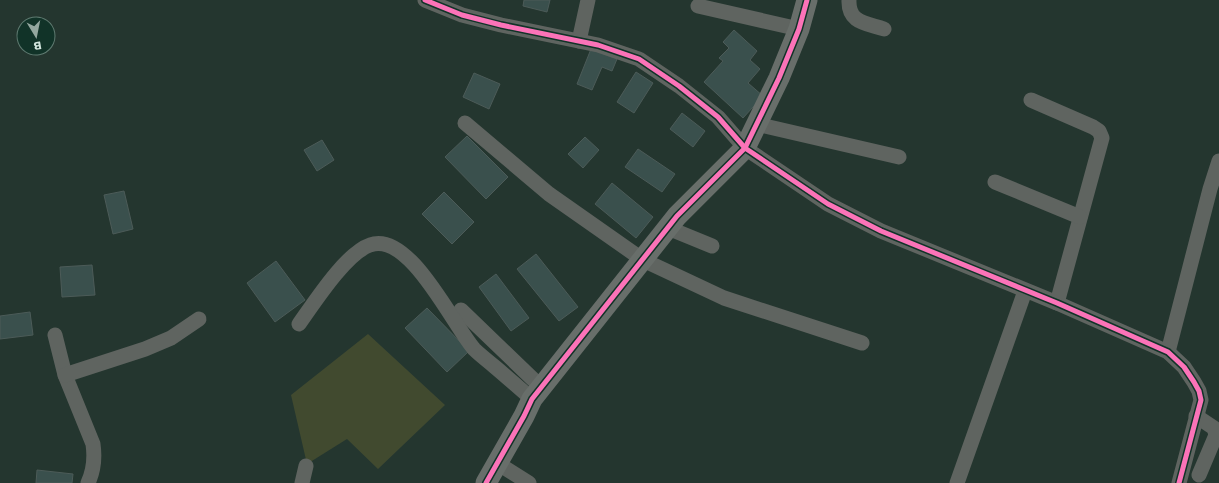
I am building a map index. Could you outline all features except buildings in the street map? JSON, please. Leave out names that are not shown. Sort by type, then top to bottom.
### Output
[{"type":"street","points":[[425,0],[462,15],[500,25],[598,45],[639,59],[679,86],[718,117],[744,148],[828,204],[880,230],[1056,303],[1168,352],[1184,367],[1199,391],[1201,400],[1178,483]]},
{"type":"street","points":[[579,41],[588,0]]},
{"type":"street","points":[[486,483],[536,393],[677,216],[744,148],[779,78],[799,29],[807,0]]},
{"type":"street","points":[[849,0],[849,9],[852,16],[858,20],[884,29]]},
{"type":"street","points":[[698,6],[799,29]]},
{"type":"street","points":[[1031,100],[1100,131],[1102,138],[1056,303]]},
{"type":"street","points":[[465,123],[549,194],[643,260],[724,298],[862,343]]},
{"type":"street","points":[[756,124],[899,156]]},
{"type":"street","points":[[1168,352],[1210,189],[1219,161]]},
{"type":"street","points":[[995,182],[1080,217]]},
{"type":"street","points":[[668,228],[712,246]]},
{"type":"street","points":[[299,324],[333,278],[352,257],[369,245],[378,243],[386,244],[395,247],[424,274],[474,349],[536,393]]},
{"type":"street","points":[[957,483],[1025,290]]},
{"type":"street","points":[[461,310],[536,393]]},
{"type":"street","points":[[65,375],[145,350],[171,338],[199,319]]},
{"type":"street","points":[[55,335],[65,375],[93,444],[95,456],[93,472],[88,483]]},
{"type":"street","points":[[1196,416],[1214,428],[1216,435],[1199,476]]},
{"type":"street","points":[[497,464],[529,483]]},
{"type":"street","points":[[302,483],[306,466]]},
{"type":"green space","points":[[368,334],[445,405],[378,469],[347,439],[307,464],[291,395]]},
{"type":"cycle path","points":[[425,0],[462,15],[501,25],[598,45],[639,59],[679,86],[718,117],[745,148],[828,204],[881,231],[1057,303],[1168,352],[1184,367],[1199,391],[1201,400],[1179,483]]},
{"type":"cycle path","points":[[486,483],[532,399],[677,216],[745,148],[779,78],[799,29],[807,0]]}]
